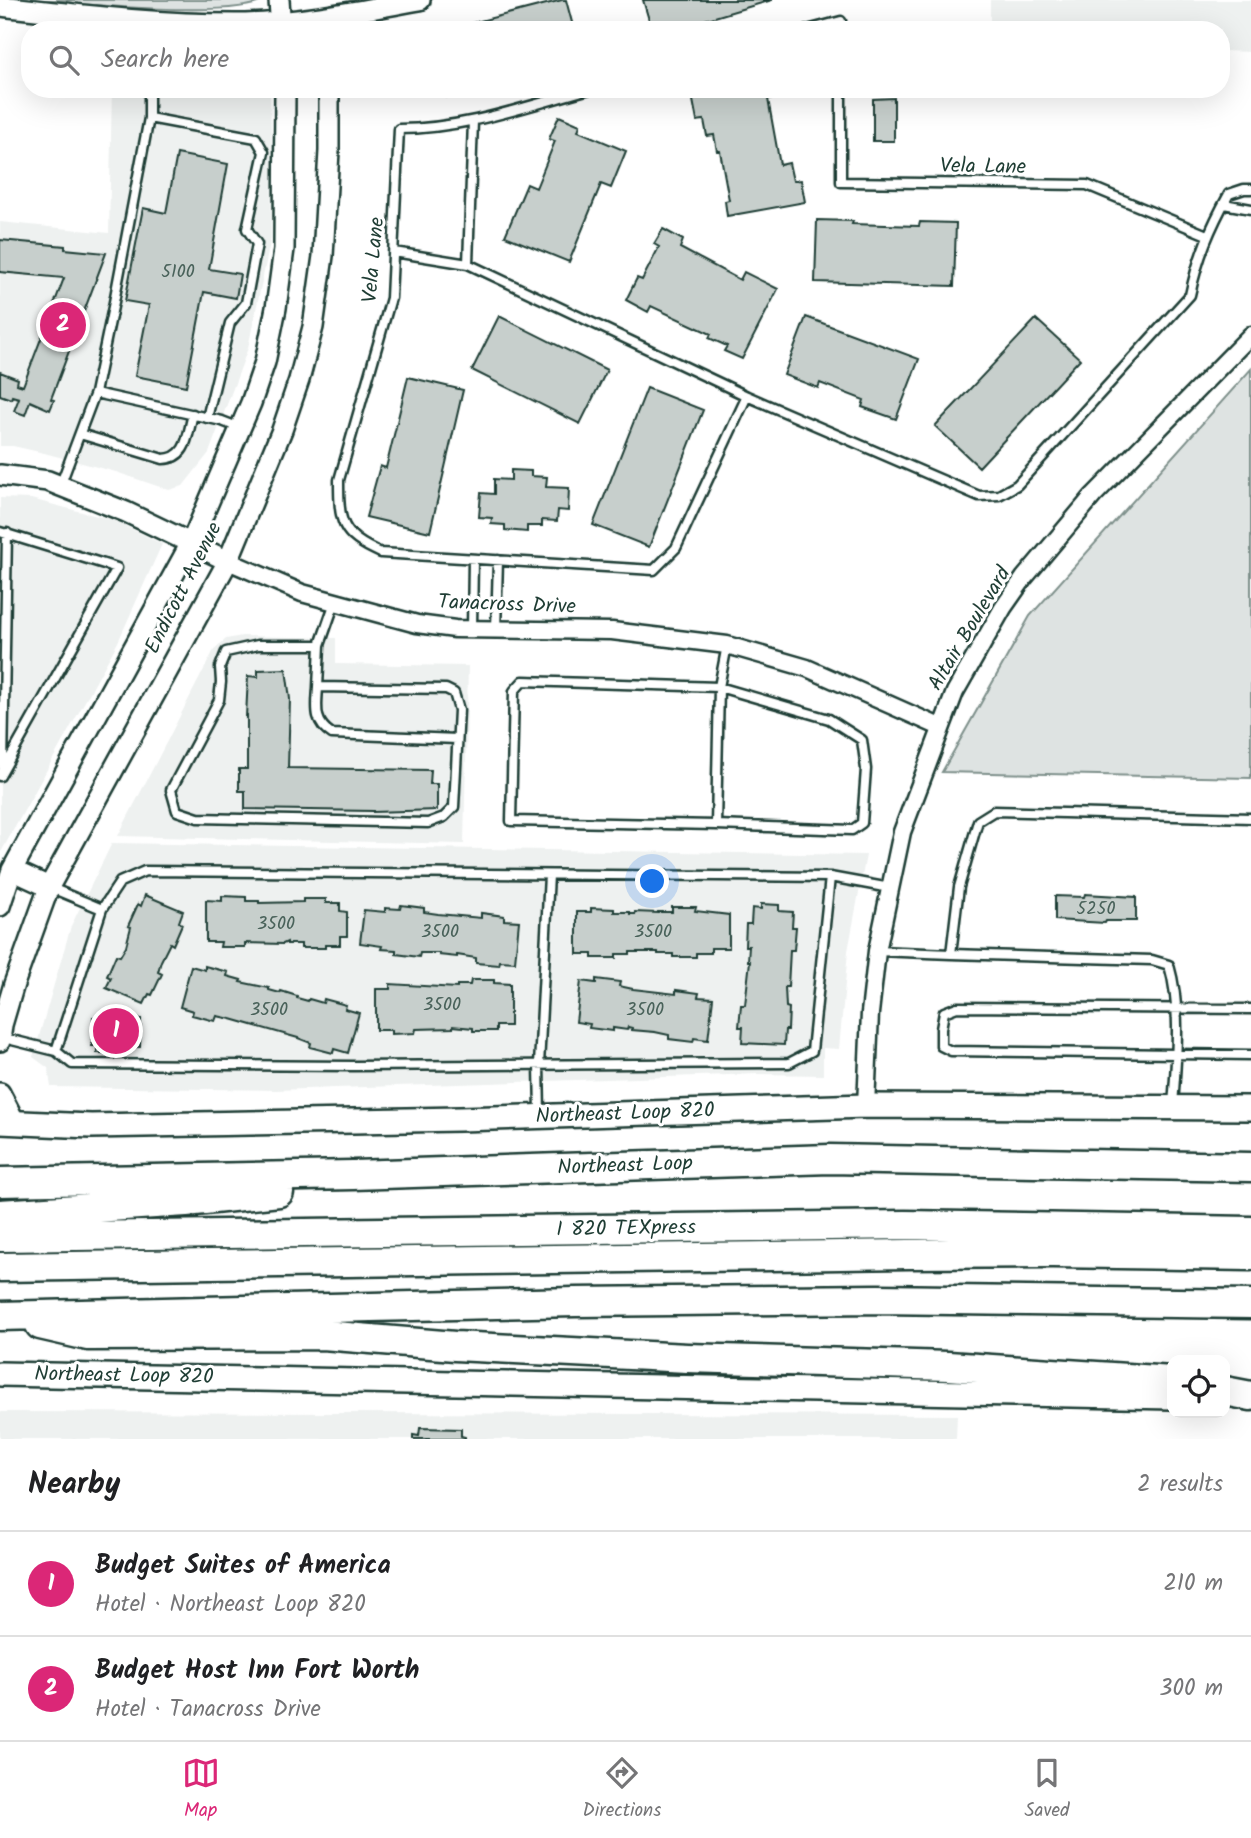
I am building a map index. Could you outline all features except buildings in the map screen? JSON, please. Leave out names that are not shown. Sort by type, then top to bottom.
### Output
[{"type":"highway","name":"Northeast Loop","points":[[0,1182],[353,1175],[830,1159],[1251,1167]]},
{"type":"highway","points":[[0,1214],[268,1195],[353,1175]]},
{"type":"highway","name":"I 820 TEXpress","points":[[0,1237],[905,1225],[1251,1231]]},
{"type":"highway","name":"I 820 TEXpress","points":[[0,1267],[922,1254],[1251,1256]]},
{"type":"highway","points":[[3,1316],[575,1301],[878,1299],[1251,1304]]},
{"type":"highway","points":[[3,1316],[88,1336],[323,1335],[455,1346],[687,1358],[948,1366],[1167,1381]]},
{"type":"highway","points":[[1230,1392],[1251,1398]]},
{"type":"main road","name":"Northeast Loop 820","points":[[7,1122],[91,1126],[540,1117],[866,1106],[1251,1108]]},
{"type":"main road","name":"Northeast Loop 820","points":[[0,1374],[1167,1398]]},
{"type":"main road","points":[[1230,1399],[1251,1398]]},
{"type":"street","points":[[279,0],[281,21]]},
{"type":"street","points":[[301,21],[421,0]]},
{"type":"street","points":[[0,6],[125,21]]},
{"type":"street","name":"Endicott Avenue","points":[[0,906],[6,868],[191,543],[265,362],[284,250],[285,98]]},
{"type":"street","name":"Endicott Avenue","points":[[0,1039],[14,984],[49,887],[228,561],[282,430],[313,327],[323,256],[329,98]]},
{"type":"street","name":"Altair Boulevard","points":[[866,1106],[870,1013],[877,951],[902,832],[955,691],[1003,608],[1024,578],[1093,496],[1251,335]]},
{"type":"street","name":"Tanacross Drive","points":[[0,475],[48,481],[126,512],[302,593],[417,624],[496,630],[612,631],[727,645],[807,668],[940,727]]},
{"type":"street","points":[[6,868],[49,887]]},
{"type":"street","points":[[0,1093],[7,1122]]},
{"type":"lane","points":[[60,486],[94,393],[149,118],[149,98]]},
{"type":"lane","name":"Vela Lane","points":[[557,98],[473,121],[423,129],[399,129],[391,298],[339,480],[339,509],[345,528],[358,543],[381,553],[654,570],[676,548],[747,396]]},
{"type":"lane","name":"Vela Lane","points":[[841,98],[841,182],[1087,185],[1207,235]]},
{"type":"lane","points":[[149,118],[256,138],[264,152],[247,229],[257,244],[246,303],[230,323],[207,418]]},
{"type":"lane","points":[[468,264],[473,121]]},
{"type":"lane","points":[[394,252],[468,264],[747,396],[979,496],[999,495],[1017,485],[1190,295],[1207,235],[1229,194],[1251,189]]},
{"type":"lane","points":[[1224,204],[1251,209]]},
{"type":"lane","points":[[94,393],[193,414],[240,428]]},
{"type":"lane","points":[[80,434],[163,459],[174,458],[183,452],[193,414]]},
{"type":"lane","points":[[3,533],[117,568],[2,773],[3,533]]},
{"type":"lane","points":[[472,629],[473,559]]},
{"type":"lane","points":[[496,630],[498,561]]},
{"type":"lane","points":[[335,602],[320,645],[317,715],[322,728],[332,734],[457,739]]},
{"type":"lane","points":[[318,687],[446,688],[454,693],[459,710],[454,807],[444,817],[428,823],[198,818],[177,811],[170,790],[219,700],[220,667],[226,652],[258,645],[320,645]]},
{"type":"lane","points":[[716,825],[719,687],[727,645]]},
{"type":"lane","points":[[523,681],[719,687],[829,719],[862,740],[866,769],[862,823],[852,830],[716,825],[511,821],[514,691],[523,681]]},
{"type":"lane","points":[[951,954],[959,887],[978,821],[994,811],[1251,818]]},
{"type":"lane","points":[[56,1051],[102,909],[120,882],[145,871],[830,877],[890,888]]},
{"type":"lane","points":[[540,1117],[539,1065],[549,875]]},
{"type":"lane","points":[[0,1039],[56,1051],[72,1063],[789,1063],[812,1051],[830,877]]},
{"type":"lane","points":[[49,887],[102,909]]},
{"type":"lane","points":[[877,951],[1152,960],[1169,965],[1175,985],[1176,1008],[1173,1108]]},
{"type":"lane","points":[[1251,1009],[957,1007],[944,1012],[941,1029],[941,1046],[951,1051],[1251,1055]]},
{"type":"shaded area","points":[[44,0],[263,0],[224,8],[158,9]]},
{"type":"shaded area","points":[[990,0],[1251,0],[1251,52],[1230,51],[1230,21],[990,21]]},
{"type":"shaded area","points":[[112,98],[270,98],[271,238],[248,348],[209,453],[183,486],[169,490],[116,472],[44,453],[0,446],[0,222],[109,233]]},
{"type":"shaded area","points":[[1251,369],[1251,778],[942,772],[1030,616]]},
{"type":"shaded area","points":[[0,498],[31,499],[113,520],[162,544],[118,642],[0,854]]},
{"type":"shaded area","points":[[242,636],[336,638],[336,664],[468,666],[464,844],[118,836],[214,650],[226,639]]},
{"type":"shaded area","points":[[112,843],[866,855],[848,951],[839,1049],[823,1048],[823,1075],[758,1074],[275,1090],[51,1087],[48,1068],[33,1057],[71,926]]},
{"type":"shaded area","points":[[0,1412],[957,1415],[956,1439],[0,1439]]},
{"type":"place","name":"Budget Host Inn Fort Worth","points":[[63,325]]},
{"type":"place","name":"Budget Suites of America","points":[[116,1031]]}]
